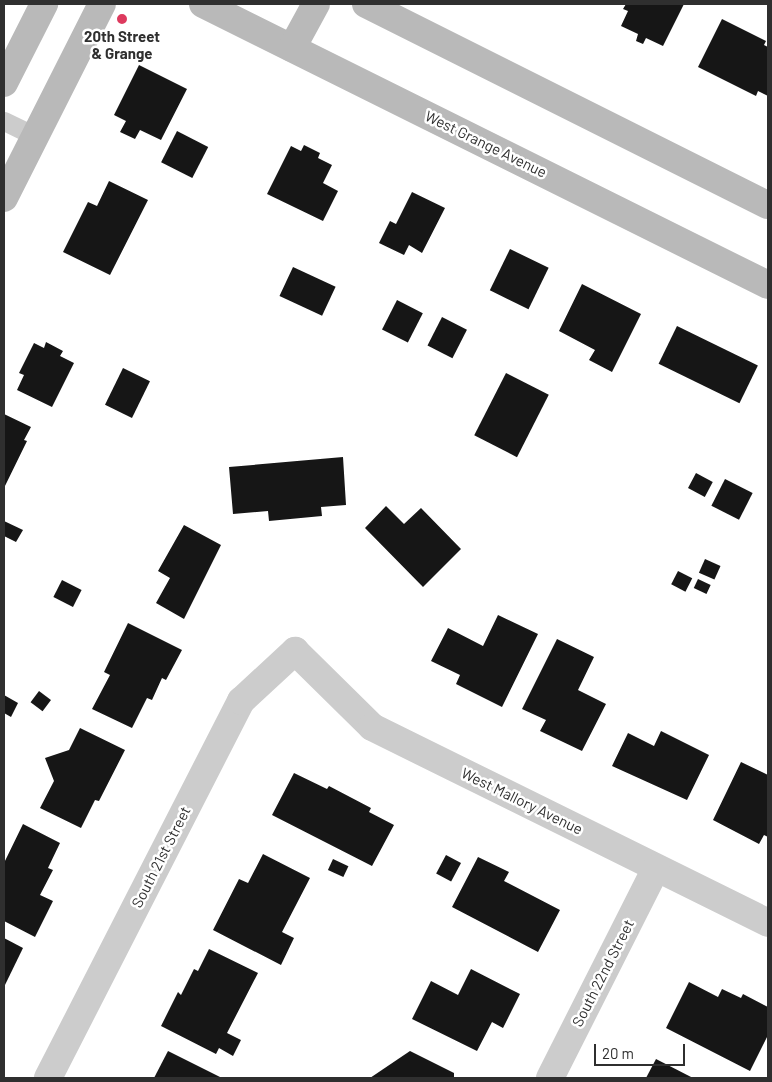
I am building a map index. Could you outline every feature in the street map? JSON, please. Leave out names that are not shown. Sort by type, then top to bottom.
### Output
[{"type":"street","points":[[4,83],[44,4]]},
{"type":"street","points":[[4,198],[102,4]]},
{"type":"street","name":"West Grange Avenue","points":[[203,4],[768,285]]},
{"type":"street","points":[[292,48],[316,4]]},
{"type":"street","points":[[366,4],[768,204]]},
{"type":"street","name":"West Mallory Avenue","points":[[295,650],[372,727],[768,923]]},
{"type":"street","name":"South 21st Street","points":[[48,1078],[241,701],[295,650]]},
{"type":"street","name":"South 22nd Street","points":[[550,1078],[656,868]]},
{"type":"lane","points":[[4,121],[35,136]]},
{"type":"building","points":[[626,4],[684,4],[663,46],[646,38],[643,44],[636,41],[638,34],[621,26],[628,11],[623,9]]},
{"type":"building","points":[[722,19],[766,41],[764,45],[768,47],[768,96],[758,91],[756,96],[698,67]]},
{"type":"building","points":[[139,65],[187,89],[161,140],[140,130],[135,139],[120,132],[126,121],[114,115]]},
{"type":"building","points":[[177,131],[208,147],[192,178],[161,162]]},
{"type":"building","points":[[304,145],[320,153],[318,158],[332,165],[323,183],[338,191],[323,221],[267,194],[291,146],[301,151]]},
{"type":"building","points":[[109,181],[148,200],[110,275],[63,252],[88,202],[97,206]]},
{"type":"building","points":[[412,192],[445,208],[422,253],[409,245],[404,255],[379,243],[390,221],[396,224]]},
{"type":"building","points":[[510,249],[549,268],[528,309],[490,290]]},
{"type":"building","points":[[293,267],[336,287],[322,316],[279,296]]},
{"type":"building","points":[[582,284],[641,314],[612,372],[589,360],[595,350],[559,331]]},
{"type":"building","points":[[397,300],[423,313],[408,343],[382,329]]},
{"type":"building","points":[[442,317],[467,330],[452,358],[427,346]]},
{"type":"building","points":[[677,326],[758,365],[739,403],[659,364]]},
{"type":"building","points":[[46,342],[63,351],[60,356],[74,363],[52,407],[17,390],[24,375],[19,373],[34,343],[44,348]]},
{"type":"building","points":[[123,368],[150,381],[132,418],[105,405]]},
{"type":"building","points":[[506,373],[549,395],[517,457],[474,435]]},
{"type":"building","points":[[4,414],[31,427],[24,440],[27,441],[4,488]]},
{"type":"building","points":[[343,457],[346,505],[321,507],[322,516],[269,521],[268,511],[233,514],[229,467]]},
{"type":"building","points":[[696,473],[713,482],[705,497],[688,488]]},
{"type":"building","points":[[725,479],[753,493],[739,520],[711,506]]},
{"type":"building","points":[[386,506],[404,524],[421,508],[461,549],[423,587],[365,528]]},
{"type":"building","points":[[4,521],[23,530],[16,542],[4,536]]},
{"type":"building","points":[[184,525],[221,545],[184,619],[156,603],[170,578],[158,571]]},
{"type":"building","points":[[705,559],[721,566],[714,580],[699,573]]},
{"type":"building","points":[[678,571],[692,578],[685,592],[671,584]]},
{"type":"building","points":[[698,579],[711,585],[706,594],[694,588]]},
{"type":"building","points":[[62,580],[82,590],[73,607],[53,597]]},
{"type":"building","points":[[498,615],[538,634],[502,707],[456,684],[460,675],[431,661],[448,628],[483,646]]},
{"type":"building","points":[[128,623],[182,650],[166,680],[162,678],[152,700],[147,698],[132,728],[92,709],[110,675],[104,672]]},
{"type":"building","points":[[557,639],[594,657],[578,690],[606,704],[582,751],[540,731],[546,720],[522,709]]},
{"type":"building","points":[[39,691],[51,700],[43,711],[31,702]]},
{"type":"building","points":[[4,695],[18,703],[11,717],[4,713]]},
{"type":"building","points":[[80,728],[125,750],[99,801],[95,800],[81,828],[40,808],[54,781],[45,758],[69,750]]},
{"type":"building","points":[[661,731],[709,755],[687,800],[612,766],[628,733],[654,746]]},
{"type":"building","points":[[741,762],[768,775],[768,837],[764,835],[759,844],[713,820]]},
{"type":"building","points":[[294,773],[327,789],[329,786],[371,808],[369,812],[394,825],[372,866],[272,815]]},
{"type":"building","points":[[23,824],[60,843],[48,868],[53,870],[40,895],[53,901],[35,937],[4,921],[4,863]]},
{"type":"building","points":[[263,854],[310,878],[282,932],[294,938],[281,965],[213,930],[239,879],[248,883]]},
{"type":"building","points":[[446,855],[461,863],[451,882],[436,874]]},
{"type":"building","points":[[478,857],[509,872],[504,881],[560,910],[538,952],[452,907]]},
{"type":"building","points":[[333,859],[348,866],[343,877],[328,870]]},
{"type":"building","points":[[4,938],[23,948],[4,987]]},
{"type":"building","points":[[209,949],[258,973],[227,1033],[241,1040],[233,1056],[219,1048],[216,1054],[161,1026],[178,992],[181,995],[194,969],[198,971]]},
{"type":"building","points":[[471,969],[520,994],[503,1028],[492,1022],[477,1051],[412,1019],[431,981],[458,995]]},
{"type":"building","points":[[689,982],[718,997],[722,989],[741,998],[743,994],[768,1007],[768,1035],[750,1071],[666,1028]]},
{"type":"building","points":[[168,1051],[222,1078],[154,1078]]},
{"type":"building","points":[[410,1051],[454,1073],[454,1078],[370,1078]]},
{"type":"building","points":[[656,1059],[693,1078],[646,1078]]},
{"type":"place","name":"20th Street & Grange","points":[[122,19]]}]
